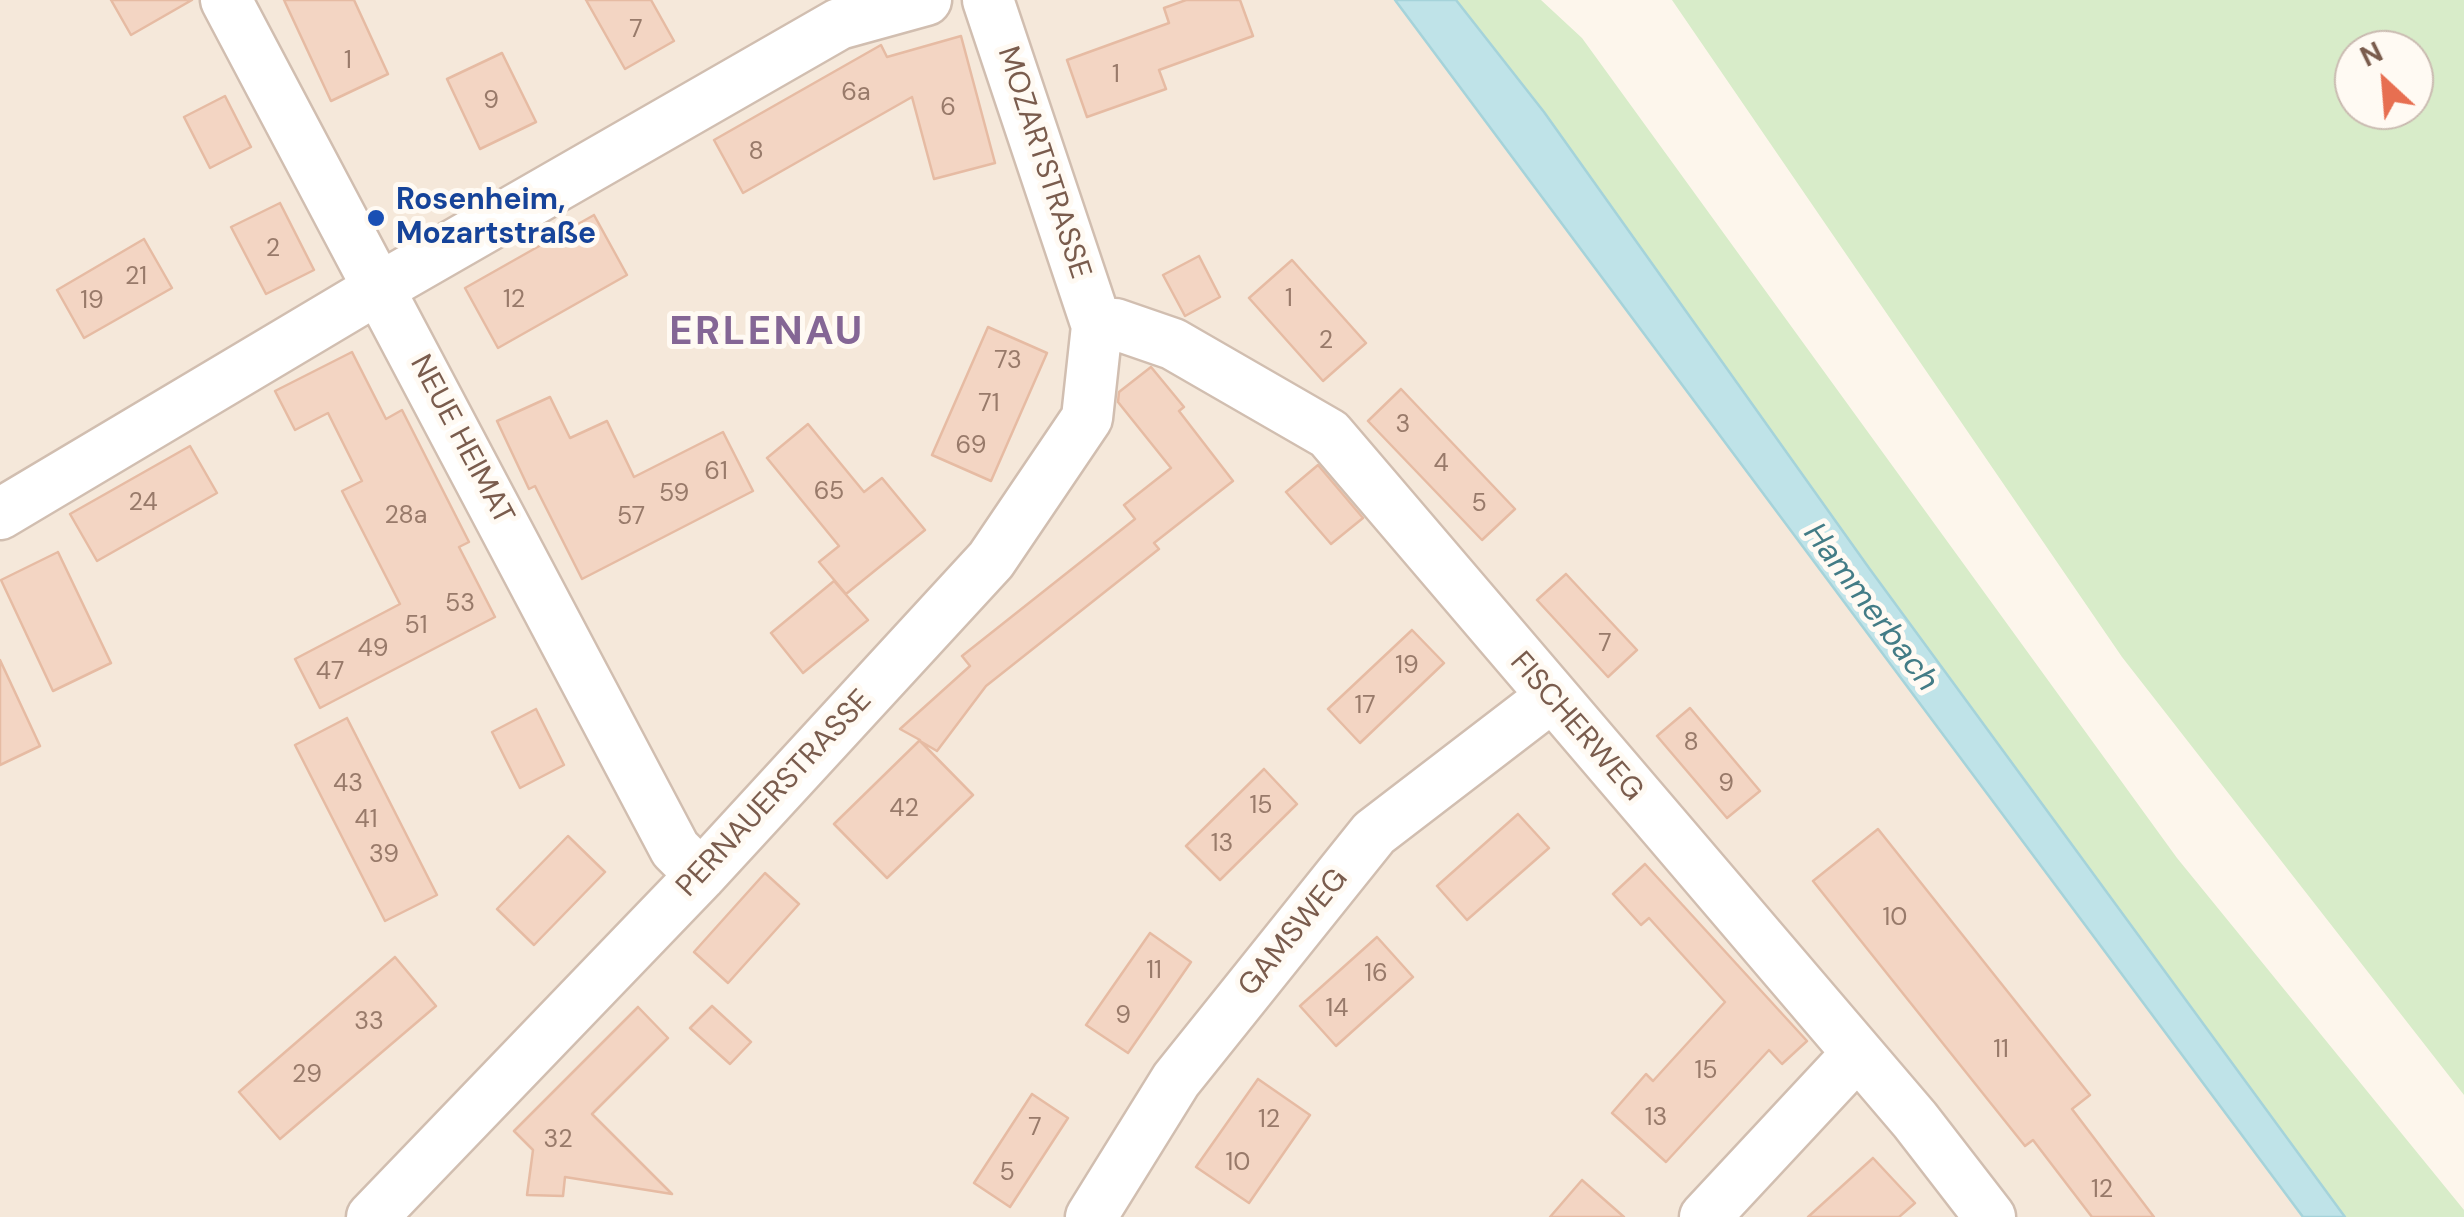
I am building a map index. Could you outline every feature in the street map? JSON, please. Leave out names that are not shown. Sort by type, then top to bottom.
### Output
[{"type":"street","name":"NEUE HEIMAT","points":[[226,0],[675,848],[701,875]]},
{"type":"street","points":[[0,514],[380,286],[839,24],[926,0]]},
{"type":"street","name":"MOZARTSTRASSE","points":[[988,0],[1097,326]]},
{"type":"street","name":"FISCHERWEG","points":[[1097,326],[1115,324],[1174,344],[1330,434],[1550,698],[1915,1120],[1990,1217]]},
{"type":"street","name":"PERNAUERSTRASSE","points":[[372,1217],[701,875],[991,560],[1088,418],[1097,326]]},
{"type":"street","name":"GAMSWEG","points":[[1091,1217],[1176,1080],[1374,833],[1550,698]]},
{"type":"street","points":[[1705,1217],[1856,1055]]},
{"type":"shaded area","points":[[0,0],[1395,0],[2303,1217],[0,1217]]},
{"type":"green space","points":[[1456,0],[1541,0],[1582,38],[2177,858],[2464,1210],[2464,1217],[2345,1217],[1869,568],[1544,112]]},
{"type":"green space","points":[[1672,0],[2464,0],[2464,1095],[2122,657]]},
{"type":"water","name":"Hammerbach","points":[[1395,0],[1456,0],[1544,112],[1869,568],[2345,1217],[2303,1217]]},
{"type":"building","points":[[111,0],[192,0],[131,35]]},
{"type":"building","points":[[284,0],[354,0],[388,74],[331,101]]},
{"type":"building","points":[[586,0],[651,0],[674,41],[625,69]]},
{"type":"building","points":[[1186,0],[1240,0],[1253,36],[1159,70],[1166,89],[1087,117],[1067,60],[1169,23],[1164,8]]},
{"type":"building","points":[[961,36],[995,163],[934,179],[912,97],[743,193],[714,140],[881,45],[887,57]]},
{"type":"building","points":[[502,53],[536,122],[480,149],[447,79]]},
{"type":"building","points":[[225,96],[251,147],[210,168],[184,117]]},
{"type":"building","points":[[280,203],[314,270],[266,294],[231,227]]},
{"type":"building","points":[[594,215],[627,275],[498,348],[465,288]]},
{"type":"building","points":[[144,239],[172,288],[84,338],[57,290]]},
{"type":"building","points":[[1199,256],[1220,297],[1185,316],[1163,275]]},
{"type":"building","points":[[1292,260],[1366,343],[1323,381],[1249,298]]},
{"type":"building","points":[[988,327],[1047,353],[991,481],[932,455]]},
{"type":"building","points":[[352,352],[386,419],[402,410],[469,542],[459,547],[495,617],[320,708],[295,659],[400,604],[342,491],[362,481],[328,413],[295,430],[275,391]]},
{"type":"building","points":[[1151,367],[1184,407],[1179,411],[1233,481],[1154,543],[1159,549],[986,686],[937,751],[920,741],[973,795],[887,878],[834,824],[920,740],[900,729],[970,666],[962,656],[1135,519],[1124,505],[1171,468],[1118,402],[1119,392]]},
{"type":"building","points":[[1401,389],[1515,509],[1482,540],[1368,421]]},
{"type":"building","points":[[550,397],[570,438],[607,421],[634,477],[723,432],[753,491],[582,579],[535,486],[529,489],[497,421]]},
{"type":"building","points":[[808,424],[864,492],[882,478],[925,530],[846,594],[819,562],[839,546],[767,458]]},
{"type":"building","points":[[190,446],[217,493],[97,561],[70,514]]},
{"type":"building","points":[[1318,465],[1363,518],[1331,544],[1286,492]]},
{"type":"building","points":[[58,552],[111,663],[53,691],[1,580]]},
{"type":"building","points":[[1566,574],[1637,650],[1608,677],[1537,600]]},
{"type":"building","points":[[834,581],[868,620],[803,673],[771,633]]},
{"type":"building","points":[[1412,630],[1444,663],[1360,743],[1328,709]]},
{"type":"building","points":[[0,660],[40,746],[0,765]]},
{"type":"building","points":[[1690,708],[1760,791],[1727,818],[1657,736]]},
{"type":"building","points":[[536,709],[564,765],[520,788],[492,732]]},
{"type":"building","points":[[347,718],[437,895],[385,921],[295,745]]},
{"type":"building","points":[[1264,769],[1297,804],[1220,880],[1186,846]]},
{"type":"building","points":[[1518,814],[1549,848],[1467,920],[1437,886]]},
{"type":"building","points":[[1878,829],[2090,1095],[2072,1109],[2154,1217],[2092,1217],[2033,1140],[2025,1146],[1813,881]]},
{"type":"building","points":[[568,836],[605,872],[534,945],[497,909]]},
{"type":"building","points":[[1645,864],[1807,1041],[1782,1064],[1769,1050],[1666,1162],[1612,1113],[1646,1074],[1653,1081],[1725,1002],[1649,918],[1641,925],[1613,894]]},
{"type":"building","points":[[765,873],[799,904],[728,983],[694,952]]},
{"type":"building","points":[[1150,933],[1191,962],[1128,1053],[1086,1025]]},
{"type":"building","points":[[1377,937],[1413,977],[1336,1046],[1300,1006]]},
{"type":"building","points":[[395,957],[436,1006],[280,1139],[239,1092]]},
{"type":"building","points":[[712,1006],[751,1042],[730,1064],[690,1028]]},
{"type":"building","points":[[638,1007],[668,1038],[592,1114],[672,1194],[565,1177],[563,1196],[527,1195],[533,1150],[514,1131]]},
{"type":"building","points":[[1258,1079],[1310,1115],[1249,1203],[1196,1167]]},
{"type":"building","points":[[1032,1094],[1068,1118],[1010,1207],[974,1183]]},
{"type":"building","points":[[1873,1158],[1915,1203],[1899,1217],[1808,1217]]},
{"type":"building","points":[[1582,1180],[1624,1217],[1550,1217]]},
{"type":"place","name":"Rosenheim, Mozartstraße","points":[[376,218]]},
{"type":"district","name":"ERLENAU","points":[[767,334]]}]
